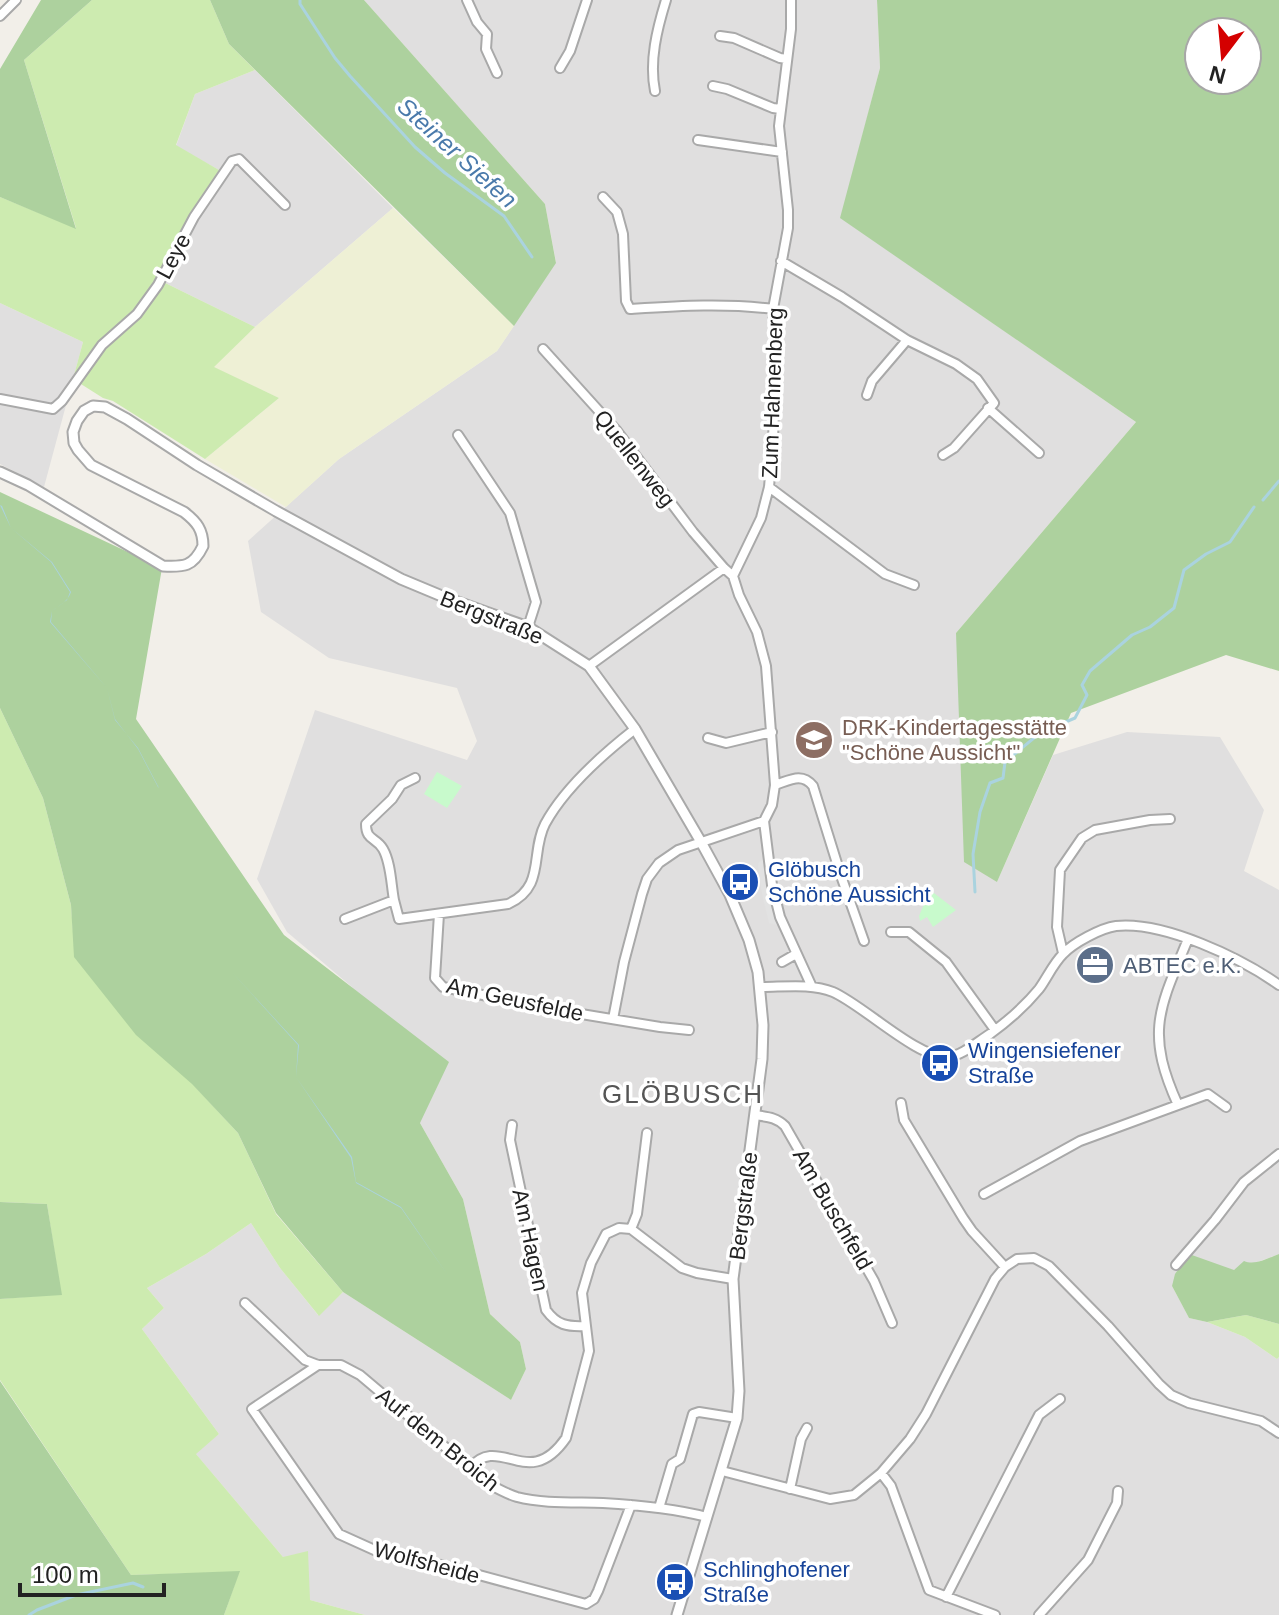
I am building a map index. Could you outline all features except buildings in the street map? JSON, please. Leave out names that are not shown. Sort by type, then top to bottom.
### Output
[{"type":"street","points":[[0,16],[16,0]]},
{"type":"street","points":[[467,0],[477,22],[487,34],[486,49],[497,73]]},
{"type":"street","points":[[560,68],[570,51],[587,0]]},
{"type":"street","points":[[655,91],[651,73],[666,0]]},
{"type":"street","name":"Zum Hahnenberg","points":[[733,576],[761,518],[769,487],[776,348],[773,309],[788,228],[779,126],[791,29],[791,0]]},
{"type":"street","points":[[720,36],[734,38],[787,59]]},
{"type":"street","points":[[713,86],[780,109]]},
{"type":"street","points":[[698,140],[782,152]]},
{"type":"street","name":"Leye","points":[[0,399],[53,409],[62,401],[102,345],[137,314],[151,295],[194,217],[228,164],[239,159],[285,205]]},
{"type":"street","points":[[603,197],[617,212],[623,234],[626,301],[630,309],[717,304],[773,309]]},
{"type":"street","points":[[781,261],[907,340],[956,364],[977,379],[994,403],[954,448],[943,455]]},
{"type":"street","points":[[867,395],[872,381],[907,340]]},
{"type":"street","name":"Quellenweg","points":[[543,349],[617,431],[685,522],[733,576]]},
{"type":"street","name":"Bergstraße","points":[[0,472],[28,485],[163,566],[179,567],[193,561],[203,546],[196,521],[91,465],[78,450],[73,432],[77,421],[84,411],[93,406],[105,407],[276,511],[401,579],[528,627],[589,666],[635,729],[730,895],[749,940],[761,987],[763,1025],[762,1059],[733,1279],[739,1391],[737,1418],[677,1615]]},
{"type":"street","points":[[988,408],[1039,453]]},
{"type":"street","points":[[458,435],[510,513],[536,602],[528,627]]},
{"type":"street","points":[[769,487],[885,574],[914,585]]},
{"type":"street","points":[[589,666],[724,568]]},
{"type":"street","points":[[733,576],[757,632],[766,666],[775,785],[772,805],[764,821],[772,885],[780,917],[812,987]]},
{"type":"street","points":[[415,778],[401,785],[392,799],[366,824],[369,837],[380,845],[385,854],[399,919],[508,904],[519,899],[532,883],[541,834],[553,812],[594,763],[635,729]]},
{"type":"street","points":[[708,738],[726,743],[772,732]]},
{"type":"street","points":[[775,785],[800,777],[808,779],[813,786],[864,941]]},
{"type":"street","points":[[1063,953],[1057,927],[1060,870],[1082,838],[1095,830],[1170,819]]},
{"type":"street","points":[[701,842],[764,821]]},
{"type":"street","name":"Am Geusfelde","points":[[613,1019],[624,962],[647,879],[659,863],[678,850],[701,842]]},
{"type":"street","points":[[345,919],[394,900]]},
{"type":"street","name":"Am Geusfelde","points":[[439,914],[435,978],[443,987],[689,1030]]},
{"type":"street","points":[[761,987],[812,987],[831,991],[925,1051],[940,1057],[952,1057],[964,1052],[1017,1012],[1039,989],[1063,953],[1101,930],[1115,926],[1154,930],[1188,939],[1231,957],[1279,985]]},
{"type":"street","points":[[891,932],[909,932],[946,962],[995,1030]]},
{"type":"street","points":[[1178,1105],[1160,1058],[1159,1014],[1188,939]]},
{"type":"street","points":[[782,962],[796,954]]},
{"type":"street","points":[[984,1194],[1080,1141],[1208,1094],[1226,1107]]},
{"type":"street","points":[[901,1103],[904,1120],[963,1218],[1005,1267]]},
{"type":"street","name":"Am Buschfeld","points":[[755,1115],[770,1117],[785,1126],[874,1281],[892,1323]]},
{"type":"street","name":"Am Hagen","points":[[512,1125],[510,1140],[546,1310],[560,1324],[586,1326]]},
{"type":"street","points":[[631,1229],[637,1214],[647,1133]]},
{"type":"street","points":[[1176,1265],[1244,1182],[1278,1156]]},
{"type":"street","points":[[470,1468],[477,1460],[492,1455],[523,1463],[537,1462],[559,1449],[566,1438],[589,1351],[582,1293],[591,1263],[606,1234],[619,1228],[631,1229],[682,1268],[733,1279]]},
{"type":"street","points":[[722,1471],[830,1499],[854,1495],[881,1473],[910,1439],[926,1414],[995,1279],[1017,1259],[1034,1258],[1049,1266],[1171,1395],[1189,1403],[1261,1421],[1279,1433]]},
{"type":"street","name":"Auf dem Broich","points":[[245,1303],[305,1360],[318,1365],[335,1364],[360,1375],[489,1484],[517,1497],[631,1505],[707,1517]]},
{"type":"street","name":"Wolfsheide","points":[[318,1365],[252,1409],[339,1534],[381,1553],[423,1564],[442,1565],[586,1604],[594,1599],[598,1591],[631,1505]]},
{"type":"street","points":[[946,1597],[1039,1415],[1060,1399]]},
{"type":"street","points":[[659,1508],[672,1464],[680,1459],[693,1414],[699,1412],[737,1418]]},
{"type":"street","points":[[790,1489],[801,1439],[807,1428]]},
{"type":"street","points":[[881,1473],[891,1486],[929,1590],[995,1615]]},
{"type":"street","points":[[1039,1615],[1088,1560],[1117,1503],[1118,1491]]},
{"type":"shaded area","points":[[364,0],[877,0],[880,68],[841,218],[1136,422],[956,633],[997,882],[1053,755],[1127,732],[1220,737],[1264,810],[1244,871],[1279,890],[1279,1254],[1234,1270],[1172,1286],[1189,1318],[1245,1337],[1277,1359],[1279,1357],[1279,1615],[365,1615],[310,1600],[283,1557],[195,1453],[219,1434],[142,1329],[164,1308],[147,1288],[206,1254],[251,1223],[280,1268],[318,1315],[343,1292],[511,1400],[526,1369],[520,1342],[490,1314],[463,1199],[420,1123],[352,987],[287,932],[257,879],[315,710],[467,760],[477,741],[457,688],[329,658],[261,612],[248,541],[339,459],[497,351],[556,262],[545,204]]},
{"type":"shaded area","points":[[255,70],[393,208],[255,327],[155,278],[219,170],[176,146],[195,94]]},
{"type":"shaded area","points":[[0,303],[83,342],[44,487],[0,464]]},
{"type":"shaded area","points":[[764,859],[768,893],[777,925],[769,923],[762,894],[758,865]]},
{"type":"green space","points":[[41,0],[92,0],[24,60],[76,229],[0,197],[0,69]]},
{"type":"green space","points":[[92,0],[210,0],[229,44],[255,70],[195,94],[176,145],[219,170],[155,278],[255,327],[214,367],[279,398],[205,459],[73,379],[83,342],[0,303],[0,197],[76,228],[24,60]]},
{"type":"green space","points":[[210,0],[364,0],[545,204],[556,263],[514,326],[229,44]]},
{"type":"green space","points":[[877,0],[1279,0],[1279,671],[1226,655],[1071,713],[997,882],[964,862],[956,633],[1136,422],[840,218],[880,68]]},
{"type":"green space","points":[[393,208],[514,326],[497,351],[339,459],[286,507],[205,459],[279,398],[213,367]]},
{"type":"green space","points":[[0,492],[162,568],[136,719],[284,935],[449,1062],[420,1123],[463,1199],[490,1314],[520,1342],[526,1369],[511,1400],[343,1292],[276,1213],[238,1133],[192,1084],[136,1035],[74,957],[71,905],[43,798],[0,708]]},
{"type":"green space","points":[[0,708],[43,798],[71,905],[75,957],[238,1133],[276,1214],[343,1292],[319,1316],[280,1268],[251,1223],[206,1254],[147,1288],[164,1308],[142,1329],[219,1434],[196,1454],[283,1557],[308,1551],[310,1600],[365,1615],[224,1615],[239,1572],[131,1575],[0,1380],[0,1299],[61,1294],[47,1204],[0,1202]]},
{"type":"green space","points":[[437,772],[462,786],[447,808],[424,794]]},
{"type":"green space","points":[[930,890],[956,910],[933,927],[927,917],[920,921],[919,916]]},
{"type":"green space","points":[[0,1202],[47,1204],[62,1295],[0,1299]]},
{"type":"green space","points":[[1189,1254],[1234,1270],[1244,1261],[1257,1262],[1279,1254],[1279,1324],[1246,1315],[1207,1322],[1189,1318],[1172,1286],[1175,1274]]},
{"type":"green space","points":[[1246,1315],[1279,1324],[1277,1359],[1245,1337],[1207,1322]]},
{"type":"green space","points":[[0,1381],[131,1575],[240,1571],[224,1615],[0,1615]]},
{"type":"water","points":[[11,528],[52,562],[71,592],[68,598],[70,592],[51,562]]},
{"type":"water","points":[[231,971],[299,1045],[296,1077],[298,1045]]},
{"type":"water","points":[[296,1077],[352,1157],[356,1182],[401,1207],[447,1274],[401,1208],[356,1183],[351,1158]]},
{"type":"waterway","name":"Steiner Siefen","points":[[300,0],[335,58],[350,76],[415,147],[504,216],[532,257]]},
{"type":"waterway","points":[[1263,500],[1279,481]]},
{"type":"waterway","points":[[975,892],[973,854],[980,812],[990,783],[1003,778],[1005,762],[1040,733],[1075,718],[1087,695],[1082,685],[1090,671],[1132,635],[1150,627],[1174,608],[1184,570],[1230,542],[1254,507]]},
{"type":"waterway","points":[[29,1615],[76,1595],[133,1583],[143,1587]]},
{"type":"place","name":"DRK-Kindertagesstätte \"Schöne Aussicht\"","points":[[814,740]]},
{"type":"place","name":"Glöbusch Schöne Aussicht","points":[[740,882]]},
{"type":"place","name":"ABTEC e.K.","points":[[1095,965]]},
{"type":"place","name":"Wingensiefener Straße","points":[[940,1063]]},
{"type":"place","name":"Schlinghofener Straße","points":[[675,1582]]},
{"type":"district","name":"GLÖBUSCH","points":[[683,1094]]}]
